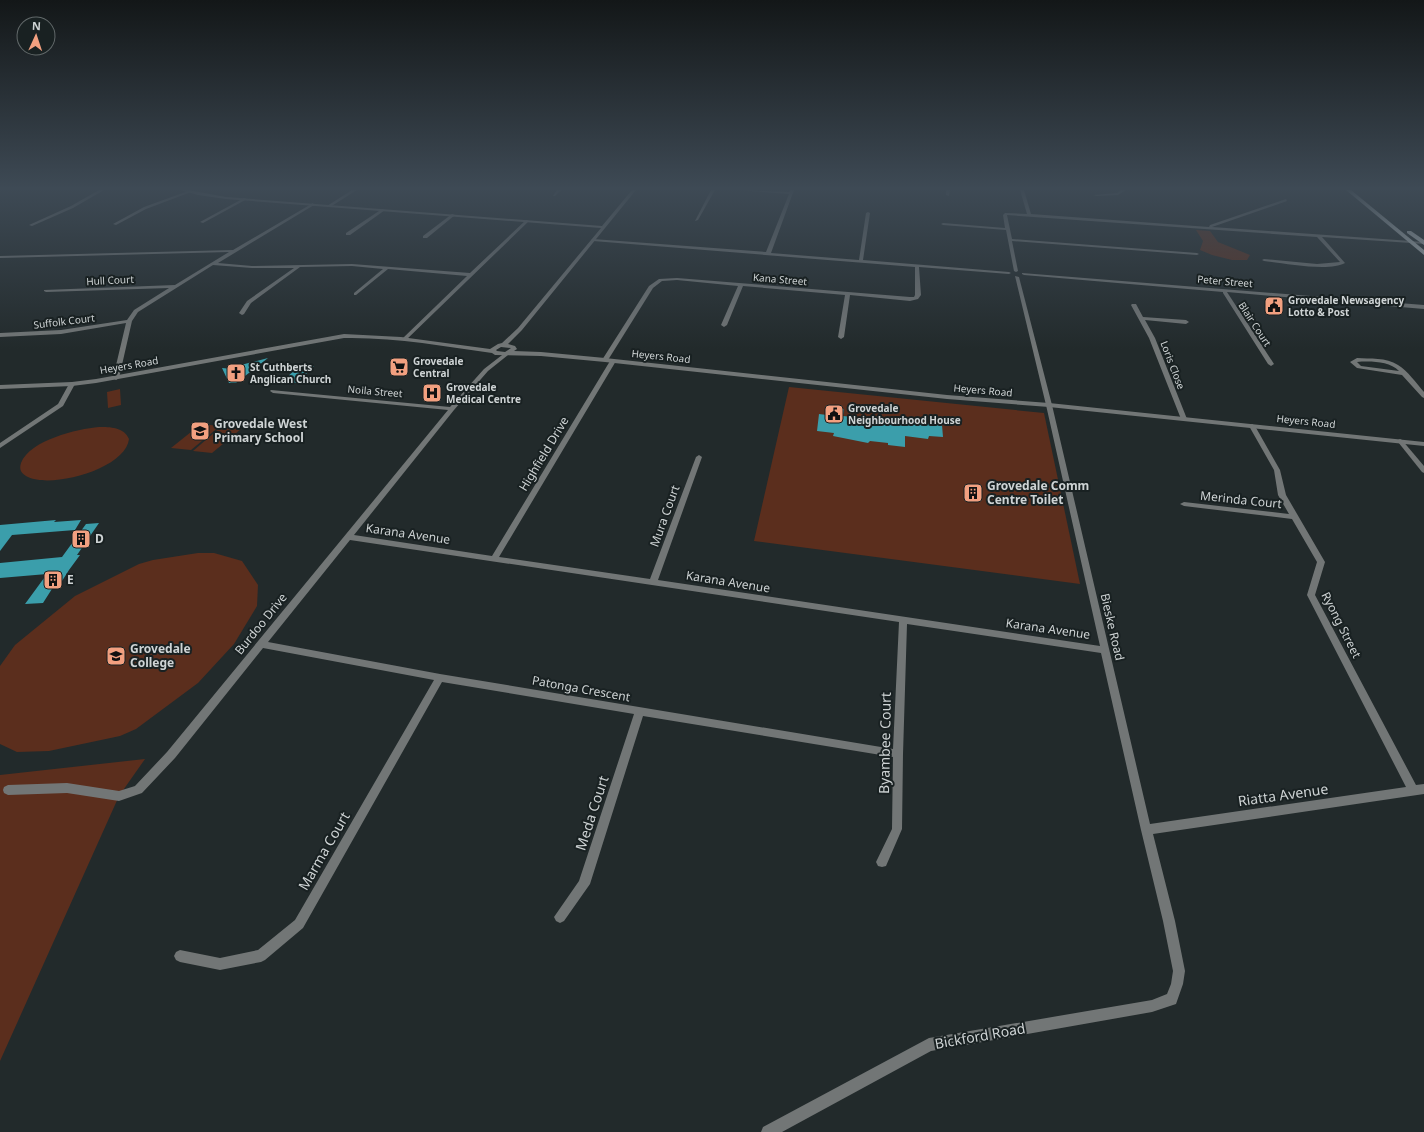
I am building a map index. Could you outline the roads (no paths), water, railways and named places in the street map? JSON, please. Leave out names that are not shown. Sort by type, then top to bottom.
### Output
[{"type":"main road","points":[[1412,243],[1424,253]]},
{"type":"street","points":[[116,378],[129,321],[141,307],[248,243]]},
{"type":"street","points":[[402,339],[504,243]]},
{"type":"street","points":[[494,352],[495,348],[502,345],[520,329],[591,243]]},
{"type":"street","name":"Peter Street","points":[[628,243],[1424,307]]},
{"type":"street","points":[[768,254],[772,243]]},
{"type":"street","points":[[861,261],[864,243]]},
{"type":"street","name":"Bieske Road","points":[[1011,243],[1104,650],[1172,935],[1179,971],[1177,984]]},
{"type":"street","points":[[1048,243],[1197,254]]},
{"type":"street","points":[[1264,260],[1327,265],[1343,263],[1325,243]]},
{"type":"street","points":[[0,257],[234,251]]},
{"type":"street","points":[[0,261],[6,257]]},
{"type":"street","points":[[213,264],[246,267],[348,264],[471,275]]},
{"type":"street","points":[[242,313],[249,302],[299,266]]},
{"type":"street","name":"Kana Street","points":[[605,360],[651,287],[661,280],[677,279],[905,299],[916,298],[918,295],[917,266]]},
{"type":"street","points":[[356,294],[387,268]]},
{"type":"street","points":[[724,325],[741,285]]},
{"type":"street","name":"Hull Court","points":[[46,291],[176,286]]},
{"type":"street","name":"Blair Court","points":[[1225,293],[1271,364]]},
{"type":"street","points":[[841,337],[848,294]]},
{"type":"street","name":"Loris Close","points":[[1134,305],[1152,338],[1184,419]]},
{"type":"street","points":[[1142,318],[1186,322]]},
{"type":"street","name":"Suffolk Court","points":[[0,335],[54,332],[129,321]]},
{"type":"street","points":[[507,353],[513,347],[520,329]]},
{"type":"street","name":"Heyers Road","points":[[0,387],[72,384],[116,378],[261,351],[344,339],[402,339],[464,346],[494,352],[541,354],[605,360],[947,397],[1049,405],[1424,444]]},
{"type":"street","name":"Heyers Road","points":[[464,346],[502,345],[541,354]]},
{"type":"street","name":"Burdoo Drive","points":[[486,370],[494,352]]},
{"type":"street","name":"Burdoo Drive","points":[[8,790],[67,788],[119,796],[138,790],[171,755],[452,409],[486,370],[507,353]]},
{"type":"street","points":[[1405,374],[1359,367],[1353,362],[1357,360],[1393,364],[1405,374],[1424,396]]},
{"type":"street","name":"Highfield Drive","points":[[494,559],[613,361]]},
{"type":"street","points":[[0,446],[61,405],[72,384]]},
{"type":"street","name":"Noila Street","points":[[273,391],[452,409]]},
{"type":"street","name":"Ryong Street","points":[[1252,426],[1278,470],[1282,495],[1321,562],[1311,595],[1419,790]]},
{"type":"street","points":[[1400,441],[1424,471]]},
{"type":"street","name":"Mura Court","points":[[653,583],[699,457]]},
{"type":"street","name":"Merinda Court","points":[[1184,504],[1295,517]]},
{"type":"street","name":"Karana Avenue","points":[[348,537],[1104,650]]},
{"type":"street","name":"Byambee Court","points":[[882,862],[897,829],[903,621]]},
{"type":"street","name":"Patonga Crescent","points":[[261,644],[440,678],[898,754]]},
{"type":"street","name":"Marma Court","points":[[180,956],[220,964],[261,956],[299,924],[440,678]]},
{"type":"street","name":"Meda Court","points":[[560,917],[584,884],[639,712]]},
{"type":"street","name":"Riatta Avenue","points":[[1146,830],[1419,790]]},
{"type":"street","name":"Bickford Road","points":[[768,1132],[929,1045],[1152,1006],[1171,999],[1177,984]]},
{"type":"place","name":"Grovedale Newsagency Lotto & Post","points":[[1274,306]]},
{"type":"place","name":"Grovedale Central","points":[[399,367]]},
{"type":"place","name":"St Cuthberts Anglican Church","points":[[236,373]]},
{"type":"place","name":"Grovedale Medical Centre","points":[[432,393]]},
{"type":"place","name":"Grovedale Neighbourhood House","points":[[834,414]]},
{"type":"place","name":"Grovedale West Primary School","points":[[200,431]]},
{"type":"place","name":"Grovedale Comm Centre Toilet","points":[[973,493]]},
{"type":"place","name":"D","points":[[81,539]]},
{"type":"place","name":"E","points":[[53,580]]},
{"type":"place","name":"Grovedale College","points":[[116,656]]}]
